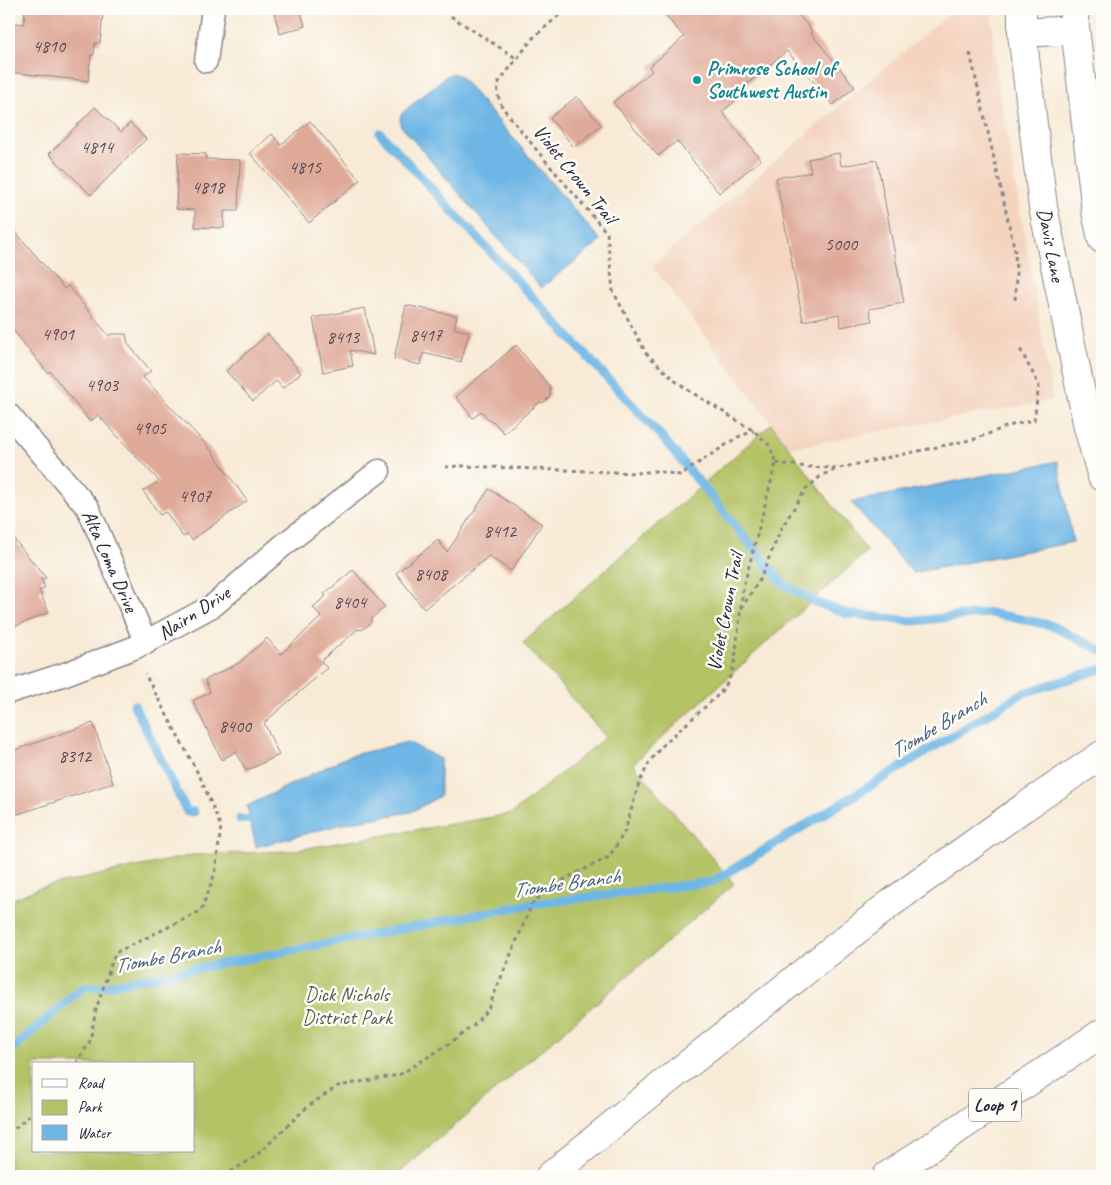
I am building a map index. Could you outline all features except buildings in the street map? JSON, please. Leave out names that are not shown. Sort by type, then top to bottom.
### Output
[{"type":"main road","points":[[1022,21],[1074,19],[1096,212],[1102,239]]},
{"type":"main road","name":"Davis Lane","points":[[1022,21],[1044,207],[1088,427],[1102,477]]},
{"type":"main road","points":[[550,1176],[646,1097],[891,903],[1022,808],[1102,755]]},
{"type":"main road","name":"Loop 1","points":[[887,1176],[1102,1033]]},
{"type":"street","points":[[206,62],[214,9]]},
{"type":"street","name":"Alta Loma Drive","points":[[9,416],[88,508],[146,643]]},
{"type":"street","name":"Nairn Drive","points":[[9,692],[65,674],[146,643],[214,605],[288,542],[379,471]]},
{"type":"path","points":[[447,9],[452,17],[516,58]]},
{"type":"path","name":"Violet Crown Trail","points":[[224,1176],[256,1156],[307,1107],[338,1086],[399,1075],[449,1044],[474,1025],[488,1008],[532,904],[551,886],[609,857],[625,831],[639,783],[650,761],[664,744],[716,697],[725,687],[731,675],[735,659],[740,609],[747,571],[776,462],[770,446],[754,431],[674,380],[646,353],[613,292],[607,233],[502,106],[497,93],[499,82],[533,38],[566,9]]},
{"type":"path","points":[[970,54],[1015,251],[1015,302]]},
{"type":"path","points":[[740,609],[761,577],[782,527],[806,489],[822,475],[839,468],[975,439],[1008,426],[1034,420],[1039,385],[1020,349]]},
{"type":"path","points":[[445,467],[463,466],[636,473],[656,471],[680,474],[738,437],[754,431]]},
{"type":"path","points":[[776,462],[808,467],[839,468]]},
{"type":"path","points":[[77,1062],[90,1041],[96,1009],[115,953],[201,911],[215,873],[221,826],[202,779],[145,674]]},
{"type":"path","points":[[9,1134],[32,1113]]},
{"type":"shaded area","points":[[954,9],[991,9],[997,78],[1053,400],[790,448],[652,266]]},
{"type":"green space","name":"Dick Nichols District Park","points":[[771,424],[867,551],[633,764],[734,884],[396,1176],[9,1176],[9,901],[39,888],[193,855],[289,851],[511,814],[606,737],[523,643]]},
{"type":"water","points":[[452,73],[460,76],[601,241],[541,288],[401,126],[400,118],[402,113]]},
{"type":"water","points":[[1058,461],[1073,542],[913,573],[851,502]]},
{"type":"water","points":[[408,742],[440,759],[440,796],[411,812],[350,822],[256,847],[247,806],[349,756]]},
{"type":"waterway","points":[[380,133],[662,437],[783,584],[818,603],[848,614],[914,621],[990,613],[1050,625],[1102,651]]},
{"type":"waterway","name":"Tiombe Branch","points":[[9,1052],[83,987],[105,986],[532,904],[712,882],[1023,693],[1102,669]]},
{"type":"waterway","points":[[134,705],[187,812],[194,812]]},
{"type":"waterway","points":[[240,819],[251,820]]},
{"type":"place","name":"Primrose School of Southwest Austin","points":[[697,80]]}]
